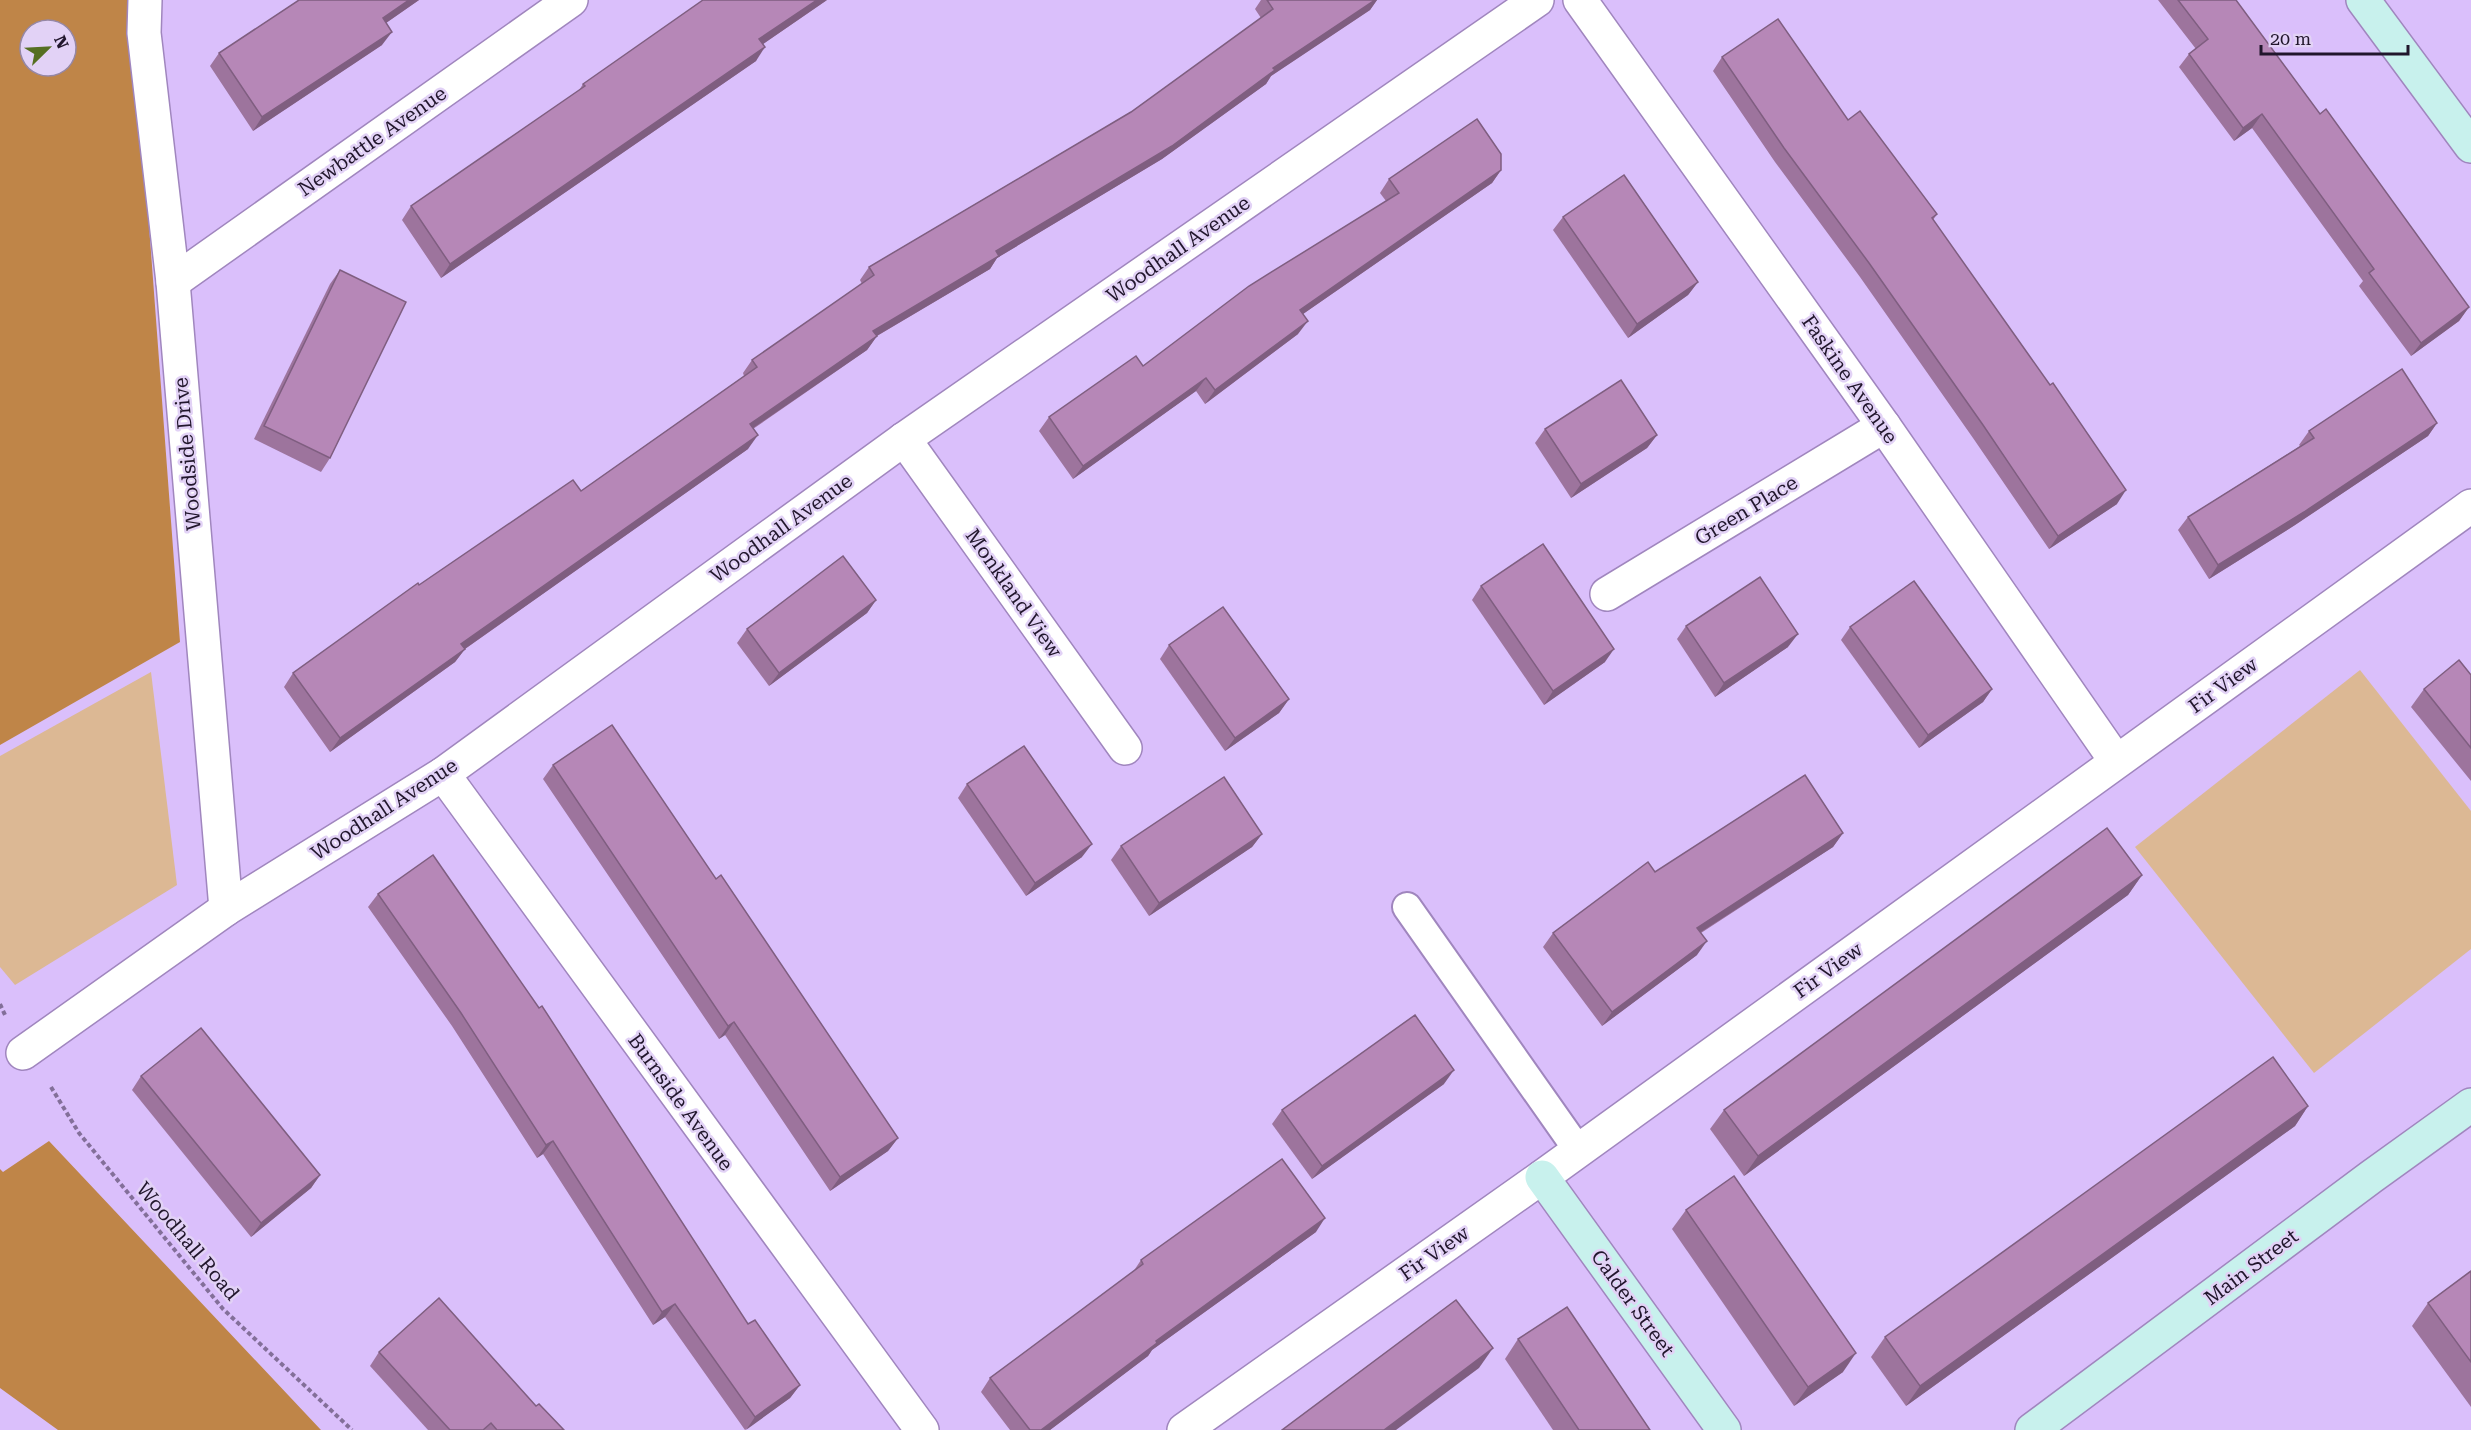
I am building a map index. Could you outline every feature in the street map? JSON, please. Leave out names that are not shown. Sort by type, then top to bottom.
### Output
[{"type":"main road","points":[[2364,0],[2471,146]]},
{"type":"main road","name":"Main Street","points":[[2032,1430],[2471,1105]]},
{"type":"main road","name":"Calder Street","points":[[1542,1177],[1724,1430]]},
{"type":"street","name":"Woodside Drive","points":[[145,0],[144,33],[173,282],[226,909]]},
{"type":"street","name":"Newbattle Avenue","points":[[173,282],[571,0]]},
{"type":"street","name":"Woodhall Avenue","points":[[23,1053],[226,909],[443,774],[904,439],[1537,0]]},
{"type":"street","name":"Faskine Avenue","points":[[1580,0],[1884,426],[2116,761]]},
{"type":"street","name":"Green Place","points":[[1607,594],[1884,426]]},
{"type":"street","name":"Monkland View","points":[[904,439],[1125,748]]},
{"type":"street","name":"Fir View","points":[[1184,1430],[1542,1177],[2471,506]]},
{"type":"street","name":"Burnside Avenue","points":[[443,774],[922,1430]]},
{"type":"lane","points":[[1407,907],[1578,1150]]},
{"type":"path","name":"Woodhall Road","points":[[23,1053],[53,1089],[79,1133],[223,1309],[352,1430]]},
{"type":"shaded area","points":[[0,0],[135,0],[135,37],[180,642],[0,745]]},
{"type":"shaded area","points":[[2360,670],[2471,811],[2471,949],[2314,1073],[2135,847]]},
{"type":"shaded area","points":[[151,672],[177,885],[15,985],[0,967],[0,756]]},
{"type":"shaded area","points":[[49,1141],[321,1430],[58,1430],[0,1388],[0,1169],[3,1172]]},
{"type":"building","points":[[299,0],[409,0],[383,18],[392,32],[262,117],[219,53]]},
{"type":"building","points":[[703,0],[817,0],[759,39],[765,47],[450,264],[411,206],[585,86],[583,84]]},
{"type":"building","points":[[1267,0],[1375,0],[1273,68],[1275,70],[1172,146],[996,251],[999,256],[873,331],[877,336],[750,424],[758,435],[461,644],[465,649],[340,738],[293,673],[418,583],[419,585],[573,480],[581,491],[757,367],[752,360],[874,275],[869,267],[1131,112],[1273,9]]},
{"type":"building","points":[[2178,0],[2236,0],[2320,114],[2326,109],[2469,307],[2421,343],[2369,273],[2374,269],[2262,114],[2243,128],[2189,54],[2208,39]]},
{"type":"building","points":[[1778,19],[1848,120],[1860,111],[1937,214],[1932,218],[2050,385],[2053,383],[2126,490],[2058,536],[1983,425],[1869,263],[1784,148],[1722,57]]},
{"type":"building","points":[[1477,119],[1501,154],[1501,170],[1300,310],[1308,321],[1215,390],[1206,378],[1083,466],[1049,417],[1136,356],[1143,366],[1249,286],[1399,193],[1389,179]]},
{"type":"building","points":[[1624,175],[1698,282],[1637,324],[1563,217]]},
{"type":"building","points":[[340,270],[406,302],[330,458],[264,426]]},
{"type":"building","points":[[2402,369],[2437,423],[2304,512],[2218,565],[2188,517],[2314,438],[2309,431]]},
{"type":"building","points":[[1621,380],[1657,435],[1581,484],[1545,429]]},
{"type":"building","points":[[1543,544],[1614,649],[1553,691],[1481,586]]},
{"type":"building","points":[[843,556],[876,600],[779,673],[747,629]]},
{"type":"building","points":[[1760,577],[1798,634],[1724,683],[1686,626]]},
{"type":"building","points":[[1914,581],[1992,689],[1928,735],[1850,627]]},
{"type":"building","points":[[1223,607],[1289,699],[1235,738],[1169,645]]},
{"type":"building","points":[[2459,660],[2471,675],[2471,748],[2424,689]]},
{"type":"building","points":[[612,725],[716,879],[721,875],[898,1138],[840,1177],[734,1022],[728,1026],[553,765]]},
{"type":"building","points":[[1024,746],[1092,844],[1035,883],[967,784]]},
{"type":"building","points":[[1805,775],[1843,833],[1697,928],[1707,941],[1612,1012],[1553,933],[1648,862],[1655,872]]},
{"type":"building","points":[[1224,777],[1262,834],[1159,903],[1121,846]]},
{"type":"building","points":[[2107,828],[2142,875],[1758,1156],[1724,1110]]},
{"type":"building","points":[[433,855],[539,1008],[542,1006],[748,1324],[755,1320],[800,1385],[755,1417],[675,1304],[662,1312],[553,1141],[546,1145],[461,1013],[378,894]]},
{"type":"building","points":[[1415,1015],[1454,1070],[1322,1166],[1282,1110]]},
{"type":"building","points":[[201,1028],[320,1175],[261,1223],[141,1076]]},
{"type":"building","points":[[2273,1057],[2308,1106],[1920,1386],[1885,1337]]},
{"type":"building","points":[[1282,1159],[1325,1218],[1156,1341],[1157,1343],[1041,1430],[1030,1430],[990,1378],[1143,1264],[1141,1260]]},
{"type":"building","points":[[1734,1176],[1856,1353],[1808,1387],[1686,1210]]},
{"type":"building","points":[[2471,1271],[2471,1362],[2428,1303]]},
{"type":"building","points":[[439,1298],[536,1406],[539,1404],[564,1430],[497,1430],[491,1423],[483,1430],[450,1430],[379,1352]]},
{"type":"building","points":[[1456,1300],[1493,1348],[1384,1430],[1282,1430]]},
{"type":"building","points":[[1567,1307],[1650,1430],[1579,1430],[1518,1339]]}]
